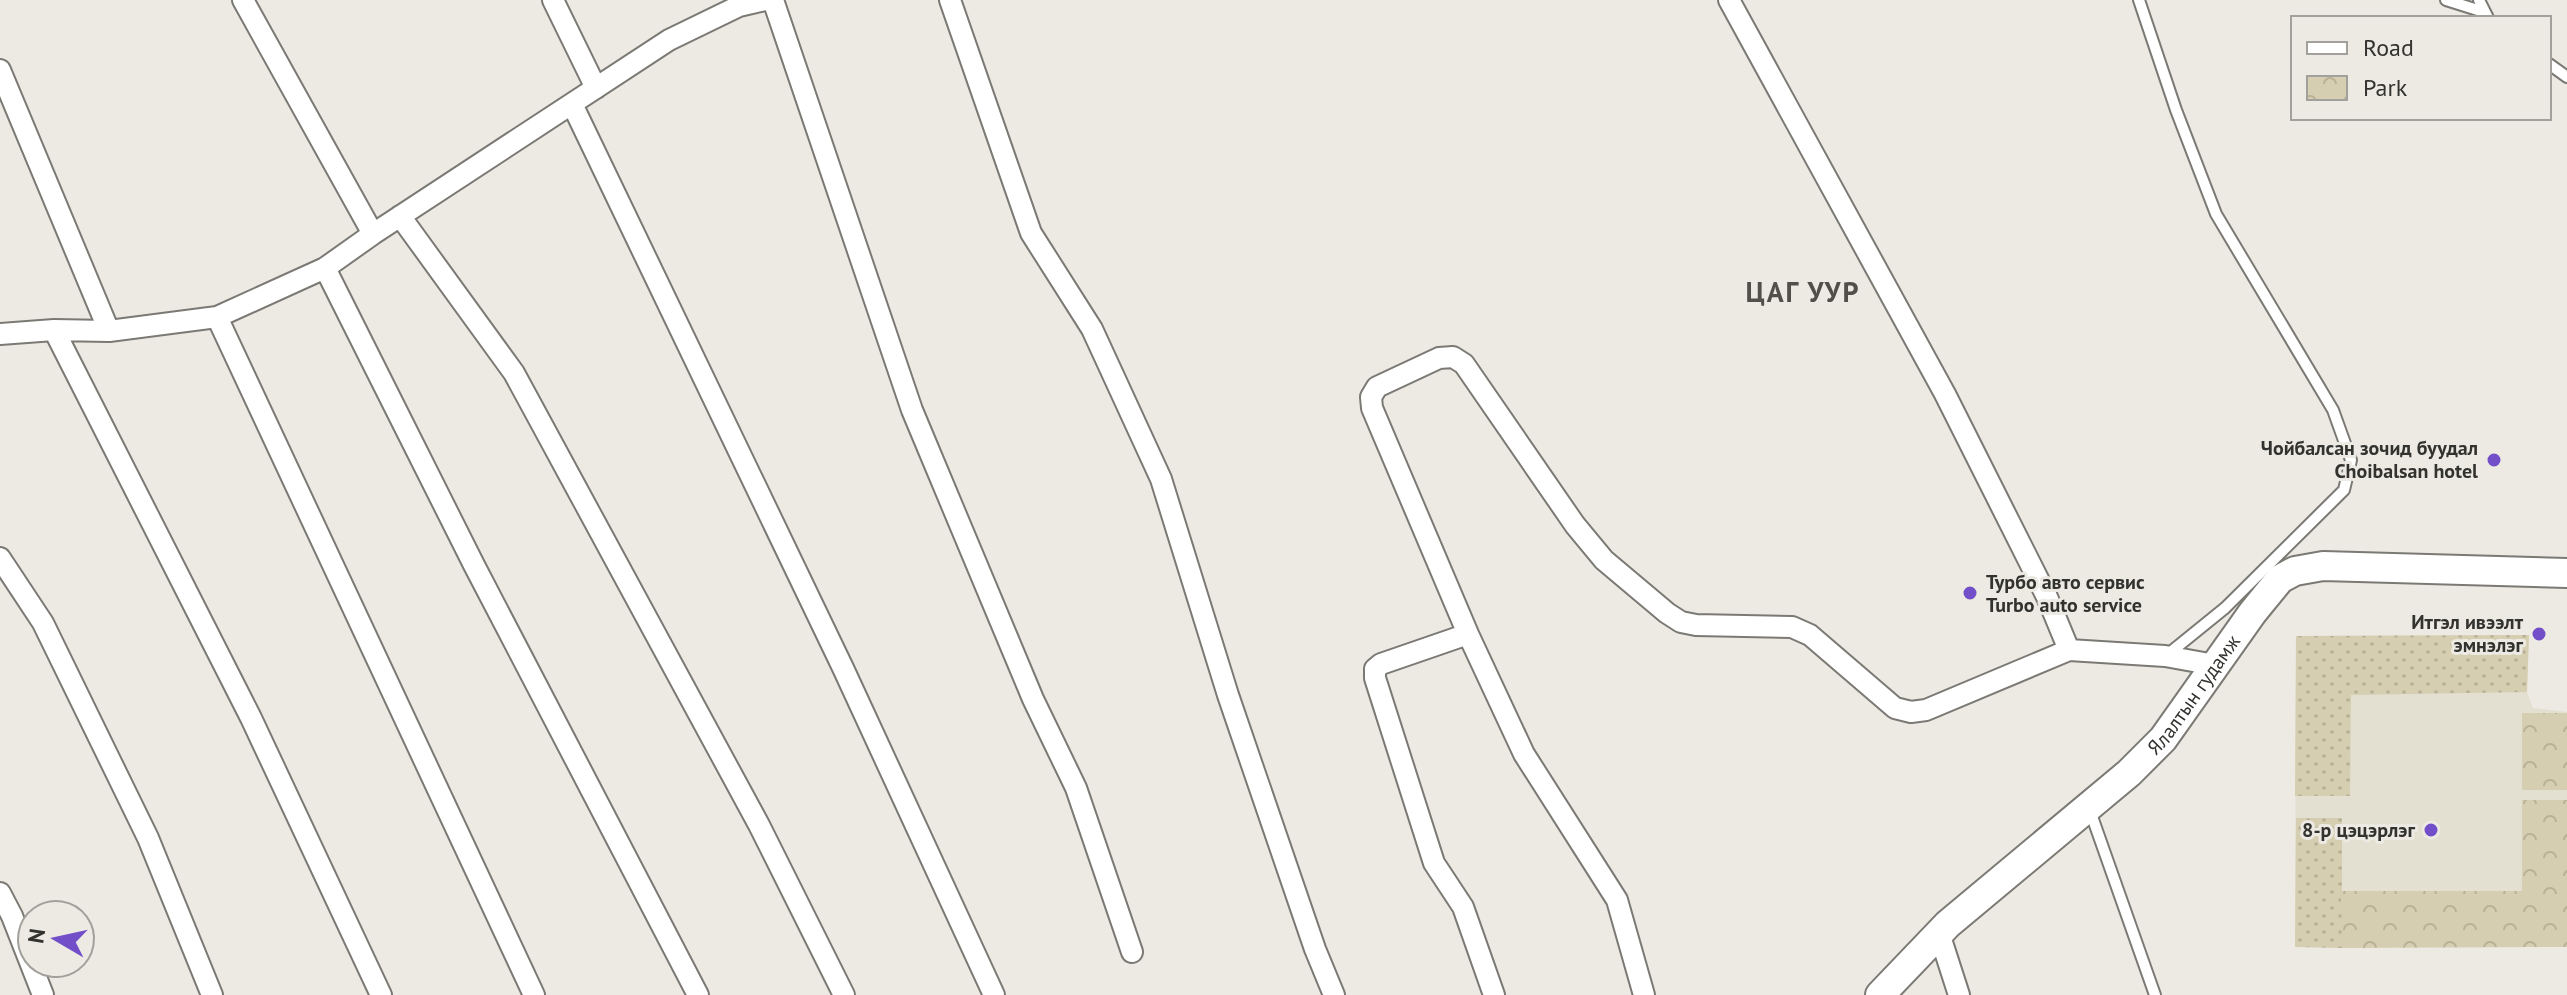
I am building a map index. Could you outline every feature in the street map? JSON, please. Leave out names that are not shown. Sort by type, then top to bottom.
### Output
[{"type":"street","points":[[243,0],[373,234]]},
{"type":"street","points":[[553,0],[596,88]]},
{"type":"street","points":[[0,334],[54,330],[109,331],[217,317],[325,268],[669,40],[739,3],[765,0]]},
{"type":"street","points":[[773,0],[912,410],[1033,699],[1076,788],[1132,952]]},
{"type":"street","points":[[950,0],[1031,233],[1092,329],[1161,479],[1228,695],[1315,949],[1334,995]]},
{"type":"street","points":[[1729,0],[1945,394],[2047,597],[2069,650]]},
{"type":"street","points":[[0,70],[109,331]]},
{"type":"street","points":[[572,104],[843,668],[994,995]]},
{"type":"street","points":[[400,216],[514,373],[759,825],[844,995]]},
{"type":"street","points":[[325,268],[474,565],[698,995]]},
{"type":"street","points":[[217,317],[534,995]]},
{"type":"street","points":[[54,330],[251,718],[381,995]]},
{"type":"street","points":[[1644,995],[1617,900],[1524,754],[1468,634],[1372,408],[1371,397],[1377,387],[1439,358],[1453,357],[1464,364],[1575,525],[1604,560],[1667,613],[1681,622],[1696,625],[1792,627],[1810,635],[1895,708],[1911,712],[1926,710],[2069,650],[2165,656],[2215,665]]},
{"type":"street","points":[[0,558],[43,623],[148,838],[212,995]]},
{"type":"street","name":"Ялалтын гудамж","points":[[1880,995],[1939,933],[2129,773],[2163,739],[2266,594],[2280,579],[2295,571],[2323,566],[2567,573]]},
{"type":"street","points":[[1468,634],[1381,664],[1375,669],[1375,678],[1434,863],[1463,907],[1494,995]]},
{"type":"street","points":[[0,893],[43,995]]},
{"type":"street","points":[[1939,933],[1959,995]]},
{"type":"lane","points":[[2139,0],[2176,110],[2216,214],[2333,410],[2351,460],[2344,490],[2225,608],[2165,656]]},
{"type":"lane","points":[[2446,0],[2486,15]]},
{"type":"lane","points":[[2479,0],[2486,15]]},
{"type":"lane","points":[[2088,806],[2155,995]]},
{"type":"shaded area","name":"8-р цэцэрлэг","points":[[2529,635],[2527,692],[2533,708],[2567,712],[2567,947],[2295,947],[2296,636]]},
{"type":"green space","points":[[2529,635],[2527,692],[2351,695],[2350,796],[2295,796],[2296,636]]},
{"type":"green space","points":[[2522,713],[2567,713],[2567,790],[2522,790]]},
{"type":"green space","points":[[2522,800],[2567,800],[2567,947],[2342,948],[2341,891],[2522,891]]},
{"type":"green space","points":[[2296,818],[2342,818],[2342,948],[2295,947]]},
{"type":"place","name":"Чойбалсан зочид буудал Choibalsan hotel","points":[[2494,460]]},
{"type":"place","name":"Турбо авто сервис Turbo auto service","points":[[1970,593]]},
{"type":"place","name":"Итгэл ивээлт эмнэлэг","points":[[2539,634]]},
{"type":"place","name":"8-р цэцэрлэг","points":[[2431,830]]},
{"type":"district","name":"ЦАГ УУР","points":[[1803,292]]}]
